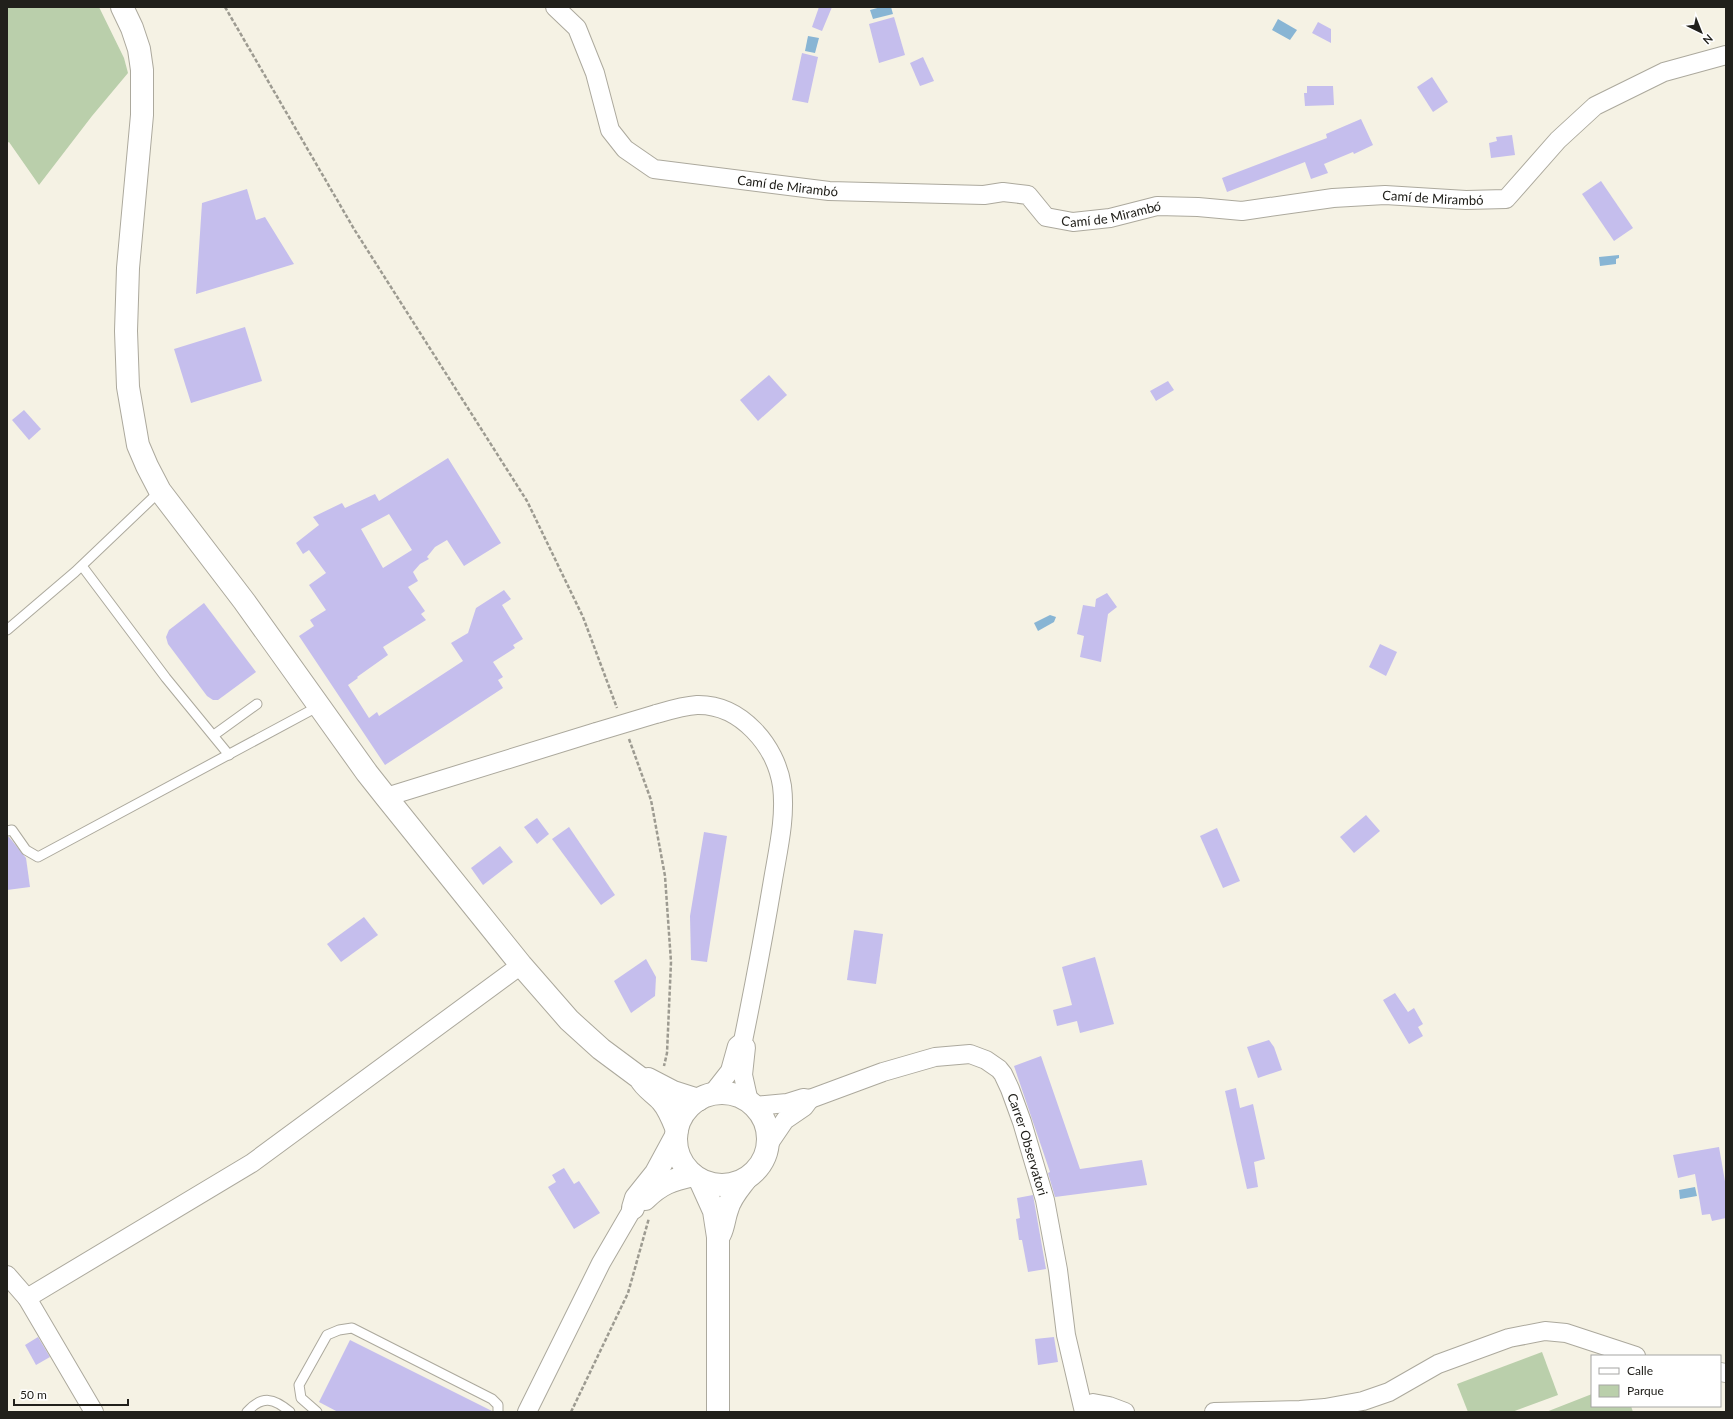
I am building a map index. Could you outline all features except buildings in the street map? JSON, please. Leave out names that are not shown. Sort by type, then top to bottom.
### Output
[{"type":"street","points":[[122,7],[137,42],[142,70],[142,114],[128,268],[126,331],[128,387],[138,445],[146,466],[160,491],[244,601],[386,797],[521,965],[582,1032],[640,1078],[644,1085],[657,1096],[667,1108],[677,1133],[677,1147],[680,1158],[685,1167],[696,1177],[714,1211],[718,1237],[718,1412]]},
{"type":"street","name":"Camí de Mirambó","points":[[556,7],[577,28],[595,73],[610,130],[625,149],[654,169],[829,191],[984,195],[1004,192],[1022,194],[1028,195],[1046,217],[1073,222],[1110,218],[1157,206],[1198,207],[1242,211],[1333,198],[1385,195],[1466,200],[1506,199],[1558,140],[1595,106],[1664,72],[1726,55]]},
{"type":"street","points":[[386,797],[656,714],[699,705],[730,712],[743,721],[767,745],[778,768],[782,799],[780,830],[761,952],[742,1041],[737,1046],[730,1071],[705,1097],[684,1113],[677,1133],[656,1173],[636,1198],[641,1212]]},
{"type":"street","points":[[27,1298],[252,1163],[521,965]]},
{"type":"street","points":[[742,1041],[746,1047],[743,1075],[752,1104],[766,1124],[768,1146]]},
{"type":"street","name":"Carrer Observatori","points":[[810,1099],[883,1072],[935,1057],[970,1054],[986,1060],[999,1069],[1008,1084],[1022,1122],[1045,1200],[1058,1270],[1068,1342],[1080,1389],[1092,1409]]},
{"type":"street","points":[[527,1412],[601,1263],[641,1212],[642,1203],[661,1185],[675,1179],[696,1177],[718,1185],[736,1183],[744,1180],[760,1165],[768,1146],[785,1120],[804,1107],[810,1099],[803,1098],[787,1102],[752,1104],[728,1093],[705,1097],[673,1092],[650,1079],[640,1078]]},
{"type":"street","points":[[718,1237],[724,1227],[725,1217],[731,1199],[744,1180]]},
{"type":"street","points":[[7,1275],[27,1298],[94,1412]]},
{"type":"street","points":[[1214,1412],[1300,1410],[1325,1408],[1363,1401],[1389,1392],[1438,1364],[1509,1338],[1544,1331],[1566,1333],[1633,1355]]},
{"type":"street","points":[[1092,1409],[1109,1406],[1125,1412]]},
{"type":"lane","points":[[7,630],[82,566],[160,491]]},
{"type":"lane","points":[[82,566],[166,678],[229,755]]},
{"type":"lane","points":[[214,735],[257,704]]},
{"type":"lane","points":[[7,831],[12,830],[26,850],[38,857],[320,706]]},
{"type":"lane","points":[[317,1412],[300,1398],[299,1385],[327,1335],[339,1330],[352,1328],[492,1399],[498,1405],[498,1412]]},
{"type":"lane","points":[[247,1412],[255,1403],[266,1400],[279,1403],[290,1412]]},
{"type":"path","points":[[225,7],[354,229],[527,501],[583,617],[618,712]]},
{"type":"path","points":[[627,734],[651,800],[665,876],[671,962],[667,1053]]},
{"type":"path","points":[[571,1412],[628,1293],[641,1212]]},
{"type":"green space","points":[[7,7],[99,7],[124,58],[128,73],[92,116],[39,185],[9,142],[7,143]]},
{"type":"green space","points":[[1542,1352],[1558,1395],[1512,1412],[1468,1412],[1457,1384]]},
{"type":"green space","points":[[1591,1394],[1591,1407],[1631,1407],[1633,1412],[1546,1412]]},
{"type":"water","points":[[881,7],[891,7],[893,14],[873,19],[870,10]]},
{"type":"water","points":[[1278,19],[1297,30],[1290,40],[1272,30]]},
{"type":"water","points":[[808,36],[819,38],[815,53],[805,51]]},
{"type":"water","points":[[1619,255],[1619,258],[1616,259],[1616,264],[1600,266],[1599,257]]},
{"type":"water","points":[[1050,615],[1056,617],[1054,622],[1038,631],[1034,623]]},
{"type":"water","points":[[1695,1187],[1697,1196],[1680,1199],[1679,1190]]}]
